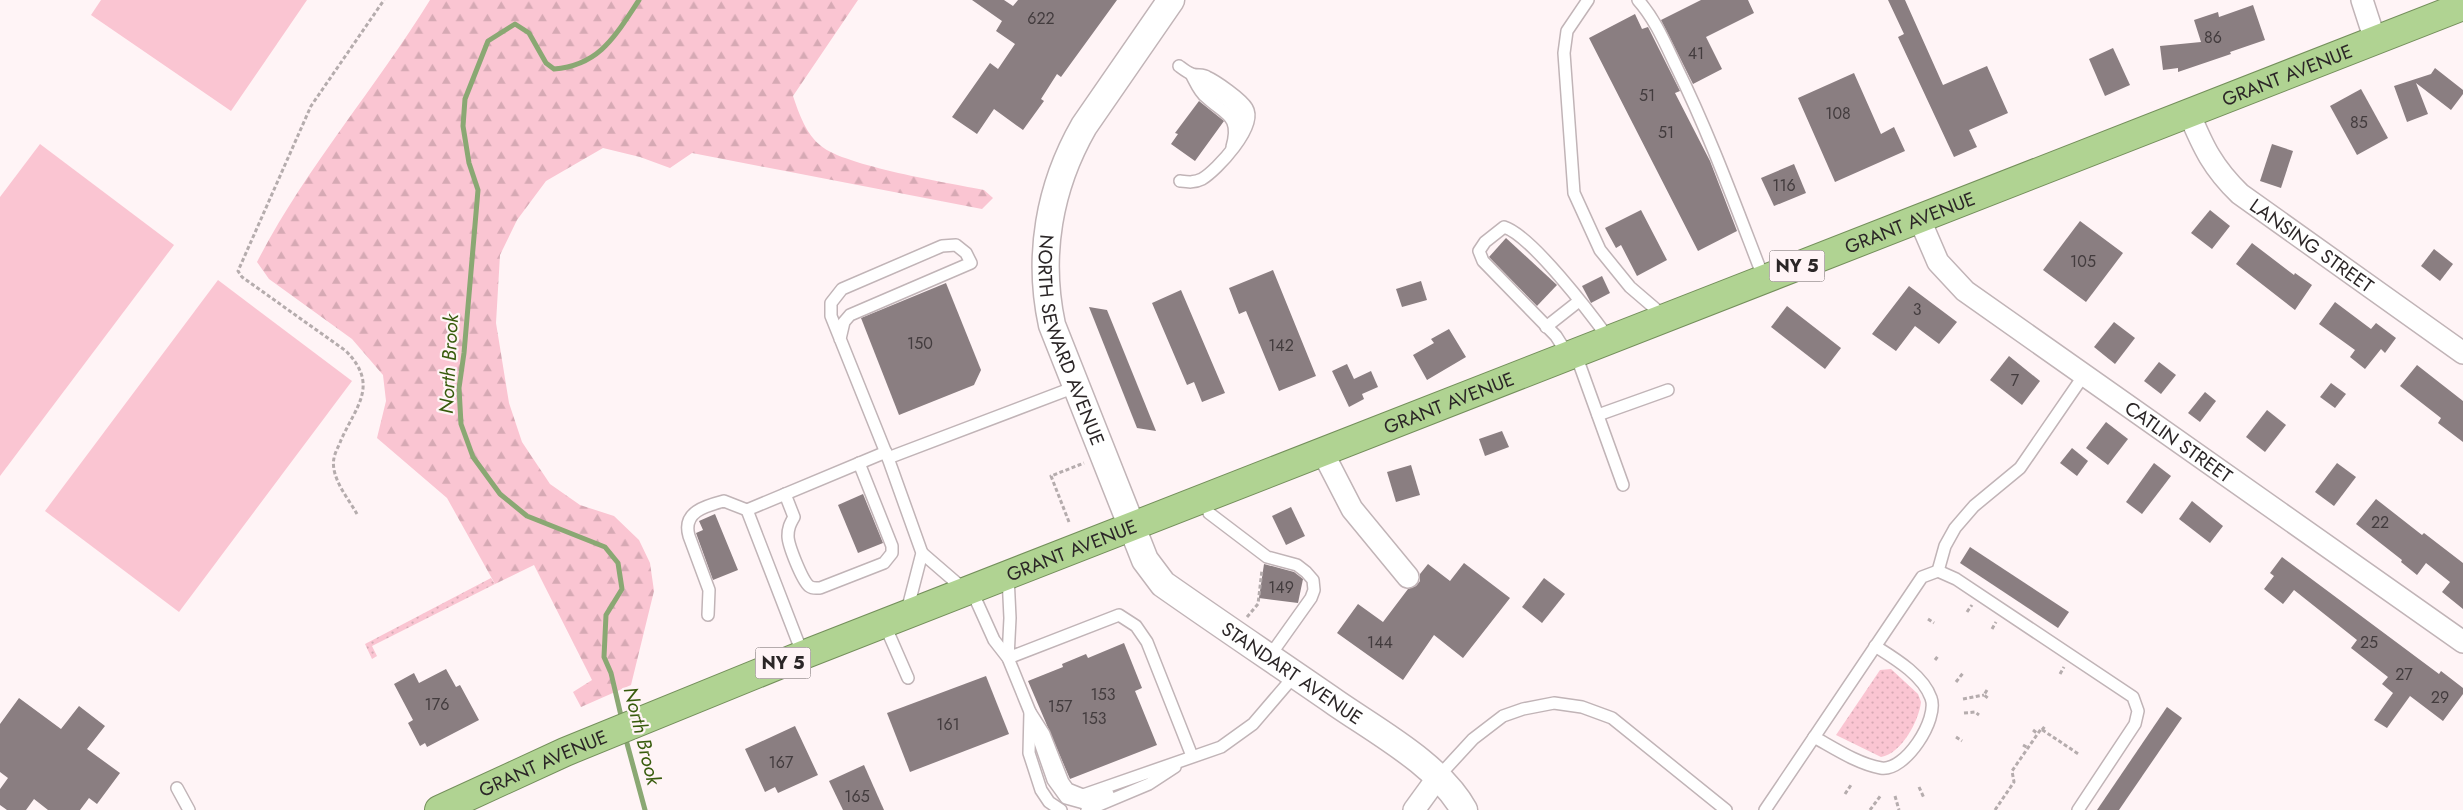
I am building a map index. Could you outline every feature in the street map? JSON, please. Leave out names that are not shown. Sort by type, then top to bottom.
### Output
[{"type":"highway","name":"GRANT AVENUE","points":[[439,810],[565,752],[895,618],[2463,6]]},
{"type":"street","name":"NORTH SEWARD AVENUE","points":[[1131,527],[1121,496],[1075,387],[1052,326],[1046,300],[1045,252],[1055,192],[1073,146],[1084,126],[1171,0]]},
{"type":"street","points":[[2362,0],[2375,40]]},
{"type":"street","name":"LANSING STREET","points":[[2189,113],[2204,150],[2214,166],[2240,194],[2463,353]]},
{"type":"street","name":"CATLIN STREET","points":[[1919,218],[1938,262],[1965,291],[2463,642]]},
{"type":"street","points":[[1322,452],[1352,509],[1408,577]]},
{"type":"street","name":"STANDART AVENUE","points":[[1131,527],[1145,560],[1163,584],[1397,744],[1438,777],[1454,793],[1464,810]]},
{"type":"street","points":[[1414,810],[1438,777]]},
{"type":"lane","points":[[1588,0],[1567,31],[1564,52],[1574,193],[1600,250],[1630,287],[1665,317]]},
{"type":"lane","points":[[1638,0],[1649,12],[1684,81],[1722,170],[1764,279]]},
{"type":"lane","points":[[1179,66],[1191,74],[1204,96],[1230,115],[1236,135],[1232,148]]},
{"type":"lane","points":[[1180,181],[1192,183],[1212,172],[1241,137],[1248,125],[1247,108],[1206,76],[1191,74]]},
{"type":"lane","points":[[1609,339],[1579,301],[1523,237],[1504,227],[1485,242],[1478,251],[1483,260],[1572,354],[1598,415],[1623,485]]},
{"type":"lane","points":[[839,335],[844,322],[850,314],[969,260],[956,245],[942,246],[842,289],[831,303],[831,316],[887,455],[922,554],[968,590],[994,640],[1008,658],[1030,712],[1053,780],[1066,798],[1084,802],[1094,800],[1175,767]]},
{"type":"lane","points":[[1546,327],[1579,301]]},
{"type":"lane","points":[[1938,571],[1945,546],[1955,528],[1974,506],[2020,468],[2084,375]]},
{"type":"lane","points":[[708,615],[710,590],[687,527],[688,518],[694,512],[724,501],[747,510],[859,463],[887,455],[1075,387]]},
{"type":"lane","points":[[1598,415],[1668,390]]},
{"type":"lane","points":[[785,494],[794,517],[788,527],[788,539],[803,578],[808,585],[820,588],[884,563],[892,553],[892,546],[859,463]]},
{"type":"lane","points":[[747,510],[804,655]]},
{"type":"lane","points":[[1209,513],[1267,557],[1297,565],[1313,580],[1314,590],[1311,598],[1269,657]]},
{"type":"lane","points":[[908,678],[895,618],[922,554]]},
{"type":"lane","points":[[1765,810],[1922,577],[1938,571],[1956,579],[2133,697],[2138,711],[2135,724],[2078,810]]},
{"type":"lane","points":[[1008,574],[1010,618],[1008,658]]},
{"type":"lane","points":[[1008,658],[1119,615],[1136,626],[1147,642],[1192,756]]},
{"type":"lane","points":[[1814,737],[1857,759],[1882,768],[1895,767],[1905,759],[1916,744],[1930,721],[1934,709],[1931,696],[1919,680],[1897,660],[1875,646]]},
{"type":"lane","points":[[1030,712],[1044,734],[1063,782],[1068,789],[1083,795],[1221,747],[1253,724],[1295,675]]},
{"type":"lane","points":[[1438,777],[1474,739],[1503,716],[1524,709],[1554,703],[1582,707],[1612,718],[1726,810]]},
{"type":"lane","points":[[1030,712],[1029,753],[1041,790],[1049,802],[1062,810]]},
{"type":"lane","points":[[1087,810],[1149,784],[1192,756]]},
{"type":"lane","points":[[177,788],[189,810]]},
{"type":"path","points":[[357,514],[337,479],[334,458],[363,388],[364,376],[358,363],[346,351],[242,277],[238,271],[311,106],[384,0]]},
{"type":"path","points":[[1069,522],[1051,476],[1084,463]]},
{"type":"path","points":[[1244,622],[1258,604],[1263,562]]},
{"type":"path","points":[[1967,612],[1972,606]]},
{"type":"path","points":[[1928,619],[1934,623]]},
{"type":"path","points":[[1992,629],[1996,622]]},
{"type":"path","points":[[2060,674],[2064,667]]},
{"type":"path","points":[[1956,682],[1962,673]]},
{"type":"path","points":[[1984,695],[1987,690]]},
{"type":"path","points":[[1963,699],[1984,695],[1990,698]]},
{"type":"path","points":[[1964,713],[1975,712],[1979,715]]},
{"type":"path","points":[[1995,810],[2014,782],[2011,768],[2045,726]]},
{"type":"path","points":[[2033,730],[2038,734]]},
{"type":"path","points":[[2042,730],[2080,756]]},
{"type":"path","points":[[1956,737],[1962,741]]},
{"type":"path","points":[[2023,745],[2028,748]]},
{"type":"path","points":[[2070,749],[2072,745]]},
{"type":"path","points":[[1845,794],[1852,785]]},
{"type":"path","points":[[1919,787],[1924,798]]},
{"type":"path","points":[[1870,810],[1881,795]]},
{"type":"path","points":[[1895,796],[1899,810]]},
{"type":"green space","points":[[101,0],[307,0],[231,111],[91,15]]},
{"type":"green space","points":[[430,0],[858,0],[793,96],[811,136],[821,146],[852,160],[898,173],[984,190],[993,198],[982,209],[692,153],[670,168],[640,157],[603,148],[546,181],[517,220],[500,255],[496,323],[509,403],[522,442],[550,484],[580,505],[614,516],[639,540],[650,563],[654,591],[631,685],[581,707],[573,692],[592,680],[534,565],[495,584],[447,498],[377,438],[386,401],[383,375],[352,339],[269,279],[257,262],[318,162],[387,65]]},
{"type":"green space","points":[[40,144],[174,245],[0,476],[0,197]]},
{"type":"green space","points":[[218,280],[352,381],[179,612],[45,511]]},
{"type":"green space","points":[[491,578],[495,584],[372,646],[377,656],[372,659],[365,644]]},
{"type":"green space","points":[[1891,669],[1918,694],[1921,702],[1917,718],[1908,736],[1895,750],[1881,757],[1836,735],[1880,670]]},
{"type":"building","points":[[972,0],[1004,0],[1013,6],[1018,0],[1117,0],[1061,77],[1057,74],[1041,99],[1044,101],[1023,130],[994,109],[977,134],[952,117],[990,63],[998,69],[1015,44],[996,31],[1002,21]]},
{"type":"building","points":[[1701,0],[1748,0],[1754,13],[1706,37],[1722,69],[1693,84],[1661,20]]},
{"type":"building","points":[[1888,0],[1905,0],[1943,85],[1987,66],[2008,113],[1969,130],[1977,147],[1954,157],[1898,37],[1904,34]]},
{"type":"building","points":[[2253,5],[2265,40],[2178,72],[2178,68],[2163,70],[2160,46],[2201,42],[2194,20],[2218,12],[2219,17]]},
{"type":"building","points":[[1635,14],[1642,29],[1648,27],[1680,91],[1675,93],[1710,161],[1737,231],[1698,251],[1589,38]]},
{"type":"building","points":[[2113,48],[2130,85],[2105,96],[2089,59]]},
{"type":"building","points":[[2435,68],[2463,90],[2463,94],[2451,110],[2416,83],[2428,114],[2407,122],[2394,86],[2431,74]]},
{"type":"building","points":[[1854,73],[1881,134],[1894,127],[1905,151],[1835,182],[1798,98]]},
{"type":"building","points":[[2361,89],[2388,138],[2357,155],[2330,106]]},
{"type":"building","points":[[1199,101],[1224,121],[1195,161],[1171,144],[1178,134],[1175,133]]},
{"type":"building","points":[[2272,144],[2293,151],[2281,188],[2260,181]]},
{"type":"building","points":[[1794,164],[1806,193],[1774,206],[1761,178]]},
{"type":"building","points":[[1641,210],[1667,260],[1637,276],[1621,245],[1616,248],[1605,228]]},
{"type":"building","points":[[2210,210],[2230,226],[2212,249],[2191,233]]},
{"type":"building","points":[[2080,221],[2123,253],[2086,302],[2043,270]]},
{"type":"building","points":[[1506,238],[1557,285],[1537,306],[1489,257]]},
{"type":"building","points":[[2252,243],[2294,275],[2295,273],[2312,285],[2295,310],[2236,264]]},
{"type":"building","points":[[2434,249],[2453,264],[2440,281],[2421,266]]},
{"type":"building","points":[[1273,270],[1316,376],[1279,391],[1246,311],[1239,314],[1229,288]]},
{"type":"building","points":[[1602,276],[1610,293],[1591,303],[1582,286]]},
{"type":"building","points":[[1421,281],[1427,300],[1402,307],[1396,289]]},
{"type":"building","points":[[946,283],[981,370],[974,385],[899,415],[861,318]]},
{"type":"building","points":[[1909,286],[1957,322],[1939,344],[1915,326],[1896,351],[1872,334]]},
{"type":"building","points":[[1181,290],[1225,393],[1202,402],[1194,382],[1187,385],[1152,303]]},
{"type":"building","points":[[2335,302],[2371,329],[2376,323],[2396,338],[2385,353],[2381,349],[2365,369],[2350,357],[2355,350],[2319,324]]},
{"type":"building","points":[[1787,306],[1841,348],[1825,369],[1771,327]]},
{"type":"building","points":[[1089,307],[1107,310],[1156,431],[1137,428]]},
{"type":"building","points":[[2114,322],[2135,338],[2115,364],[2094,347]]},
{"type":"building","points":[[1449,329],[1466,357],[1427,380],[1413,355],[1434,343],[1431,339]]},
{"type":"building","points":[[2009,356],[2040,381],[2022,405],[1990,380]]},
{"type":"building","points":[[2159,362],[2176,375],[2161,394],[2144,381]]},
{"type":"building","points":[[1347,364],[1354,379],[1371,371],[1378,387],[1362,394],[1364,399],[1349,407],[1332,371]]},
{"type":"building","points":[[2417,365],[2463,401],[2463,442],[2438,423],[2441,418],[2400,386]]},
{"type":"building","points":[[2331,383],[2346,394],[2335,408],[2320,397]]},
{"type":"building","points":[[2205,392],[2216,401],[2200,422],[2188,413]]},
{"type":"building","points":[[2267,410],[2286,425],[2265,452],[2246,437]]},
{"type":"building","points":[[2106,422],[2128,439],[2108,465],[2086,448]]},
{"type":"building","points":[[1502,431],[1509,447],[1485,456],[1479,439]]},
{"type":"building","points":[[2072,448],[2088,461],[2077,476],[2060,463]]},
{"type":"building","points":[[2154,463],[2171,476],[2142,514],[2126,502]]},
{"type":"building","points":[[2337,463],[2356,477],[2334,506],[2315,492]]},
{"type":"building","points":[[1411,465],[1420,495],[1396,502],[1387,472]]},
{"type":"building","points":[[863,494],[883,543],[858,553],[838,505]]},
{"type":"building","points":[[2376,499],[2422,535],[2424,533],[2463,563],[2463,609],[2442,592],[2450,582],[2426,563],[2417,575],[2401,562],[2402,560],[2356,524]]},
{"type":"building","points":[[2192,501],[2223,526],[2210,543],[2179,519]]},
{"type":"building","points":[[1291,507],[1305,536],[1286,545],[1272,516]]},
{"type":"building","points":[[715,514],[738,570],[713,580],[696,533],[703,530],[699,521]]},
{"type":"building","points":[[1970,547],[2069,612],[2058,628],[1960,563]]},
{"type":"building","points":[[2282,557],[2439,674],[2441,671],[2463,688],[2463,694],[2443,721],[2410,696],[2387,728],[2374,720],[2393,693],[2382,684],[2388,677],[2351,648],[2357,640],[2294,590],[2283,604],[2264,589],[2274,576],[2270,573]]},
{"type":"building","points":[[1464,563],[1510,598],[1463,658],[1434,635],[1403,680],[1337,633],[1358,604],[1383,622],[1408,589],[1416,586],[1420,581],[1420,574],[1428,564],[1450,581]]},
{"type":"building","points":[[1264,564],[1294,572],[1303,579],[1298,603],[1259,598]]},
{"type":"building","points":[[1544,578],[1565,594],[1542,623],[1522,607]]},
{"type":"building","points":[[1124,643],[1142,688],[1135,691],[1157,745],[1070,779],[1028,681],[1063,667],[1062,664],[1086,654],[1088,658]]},
{"type":"building","points":[[446,669],[456,687],[460,685],[479,720],[427,747],[425,743],[420,746],[408,723],[413,720],[394,684],[414,673],[419,683]]},
{"type":"building","points":[[986,676],[1009,734],[910,772],[887,713]]},
{"type":"building","points":[[19,698],[61,729],[79,706],[105,726],[87,749],[120,773],[97,804],[89,798],[80,810],[48,810],[34,799],[26,810],[7,810],[0,805],[0,789],[8,778],[0,772],[0,724]]},
{"type":"building","points":[[2167,707],[2182,718],[2119,810],[2097,810]]},
{"type":"building","points":[[795,726],[818,775],[778,793],[775,787],[765,792],[745,749]]},
{"type":"building","points":[[864,765],[884,810],[843,810],[829,781]]},
{"type":"waterway","name":"North Brook","points":[[622,720],[611,673],[604,657],[606,615],[622,589],[618,563],[605,547],[527,516],[500,494],[473,457],[461,424],[459,388],[464,353],[478,190],[469,163],[463,126],[465,99],[488,41],[515,24],[529,33],[546,63],[554,69],[570,66],[583,62],[605,46],[614,37],[639,0]]},
{"type":"waterway","name":"North Brook","points":[[625,736],[645,810]]}]
